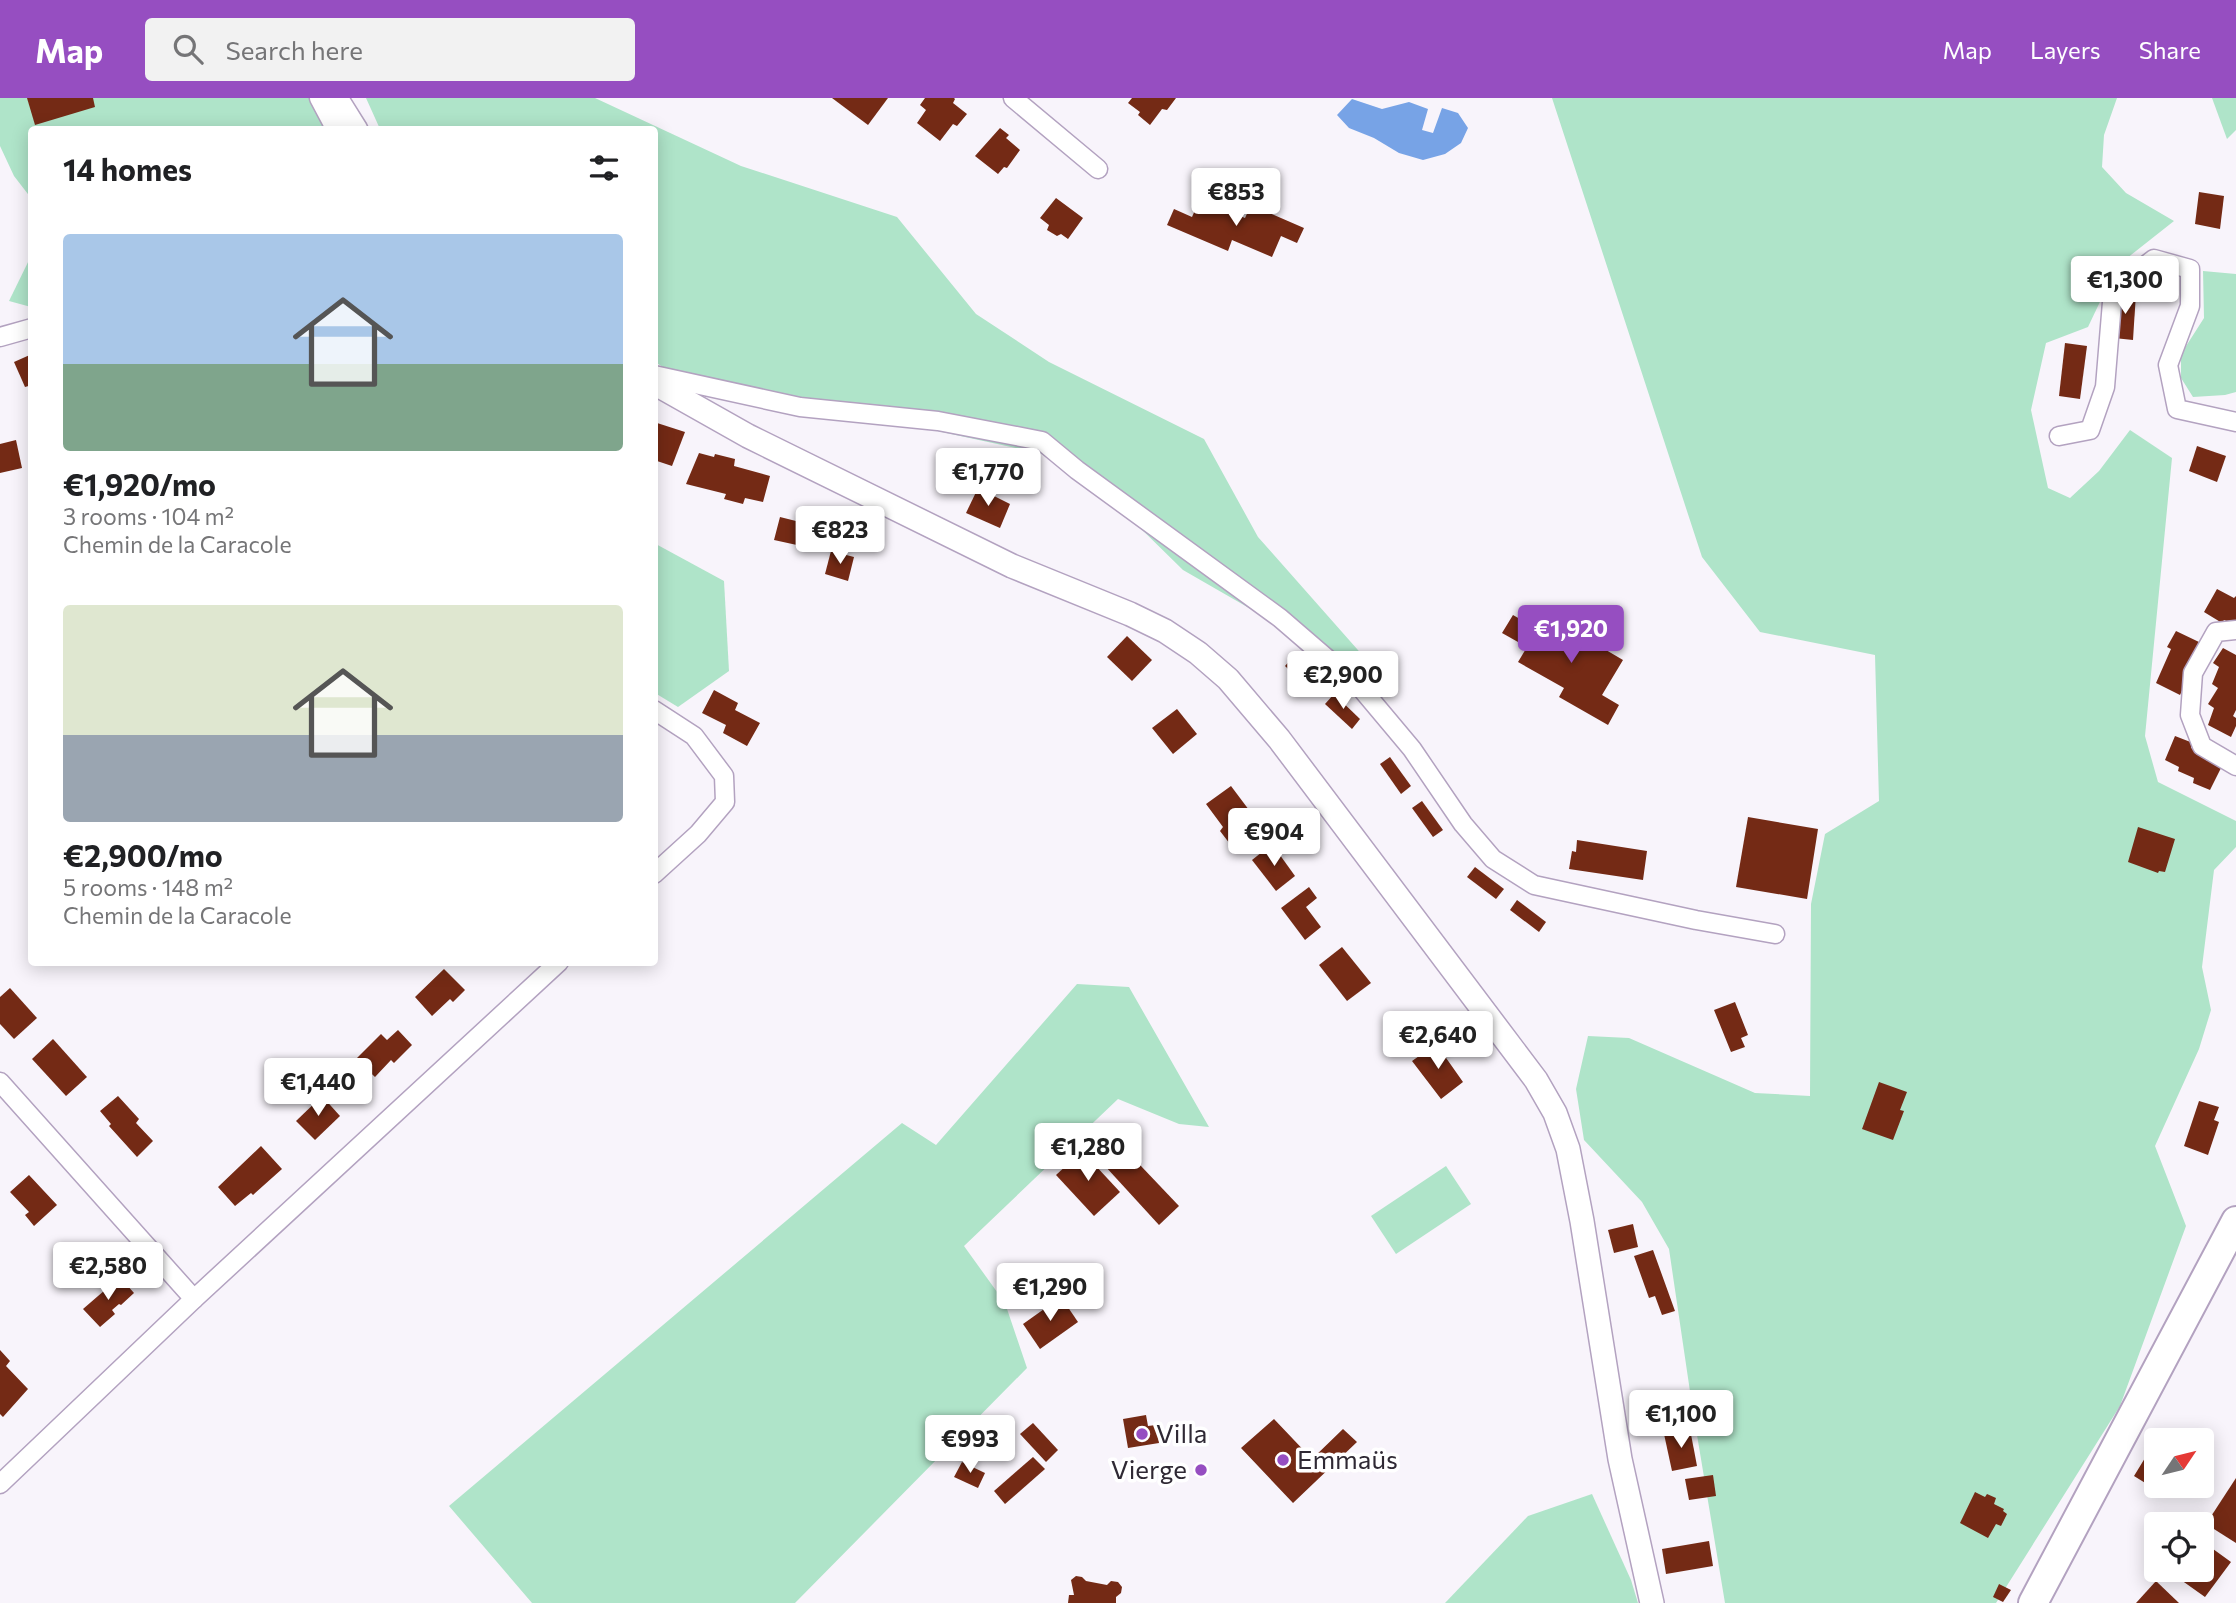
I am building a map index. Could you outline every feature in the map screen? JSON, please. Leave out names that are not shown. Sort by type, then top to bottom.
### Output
[{"type":"main road","points":[[2033,1603],[2236,1221]]},
{"type":"street","points":[[319,98],[334,126]]},
{"type":"street","points":[[336,98],[354,126]]},
{"type":"street","points":[[1013,98],[1098,169]]},
{"type":"street","points":[[2059,436],[2090,430],[2105,387],[2113,290],[2154,259],[2190,270],[2190,306],[2168,365],[2177,409],[2236,422]]},
{"type":"street","points":[[0,337],[28,329]]},
{"type":"street","points":[[658,376],[800,407],[938,421],[1042,441],[1077,470],[1280,618],[1360,687],[1412,749],[1463,824],[1493,859],[1534,885],[1696,920],[1775,933]]},
{"type":"street","points":[[658,385],[748,436],[1012,566],[1092,597],[1165,631],[1198,653],[1228,679],[1279,739],[1536,1080],[1555,1113],[1568,1149],[1580,1209],[1620,1460],[1652,1603]]},
{"type":"street","points":[[2236,630],[2216,632],[2193,673],[2190,715],[2202,746],[2236,766]]},
{"type":"street","points":[[658,713],[694,736],[724,776],[725,802],[698,834],[658,870]]},
{"type":"street","points":[[0,1484],[194,1299],[555,966]]},
{"type":"street","points":[[0,1082],[194,1299]]},
{"type":"green space","points":[[0,98],[322,98],[327,126],[28,126],[28,194],[14,176],[0,146]]},
{"type":"green space","points":[[366,98],[595,98],[655,126],[379,126]]},
{"type":"green space","points":[[1552,98],[2117,98],[2104,135],[2102,167],[2126,193],[2174,221],[2117,266],[2088,327],[2046,343],[2031,410],[2048,488],[2070,498],[2099,471],[2130,430],[2172,458],[2145,736],[2158,782],[2236,821],[2236,847],[2214,870],[2202,967],[2211,1010],[2199,1049],[2155,1146],[2186,1226],[2120,1406],[1996,1603],[1725,1603],[1669,1249],[1642,1202],[1584,1140],[1576,1089],[1588,1036],[1629,1038],[1755,1093],[1810,1096],[1811,904],[1825,834],[1879,801],[1875,655],[1760,632],[1702,557]]},
{"type":"green space","points":[[2212,98],[2236,98],[2236,130],[2227,139]]},
{"type":"green space","points":[[658,127],[741,166],[897,217],[976,314],[1049,362],[1204,439],[1258,537],[1380,675],[1313,645],[1183,570],[1130,518],[1048,455],[674,374],[658,364]]},
{"type":"green space","points":[[28,262],[28,306],[9,301]]},
{"type":"green space","points":[[2203,271],[2236,274],[2236,392],[2193,397],[2181,378],[2181,354],[2204,318]]},
{"type":"green space","points":[[658,545],[724,581],[729,671],[678,707],[658,695]]},
{"type":"green space","points":[[1077,984],[1129,987],[1209,1127],[1179,1124],[1118,1099],[964,1246],[1005,1303],[1027,1368],[795,1603],[532,1603],[449,1506],[902,1123],[936,1145]]},
{"type":"green space","points":[[1446,1166],[1471,1204],[1396,1254],[1371,1216]]},
{"type":"green space","points":[[1592,1494],[1631,1580],[1638,1603],[1445,1603],[1528,1516]]},
{"type":"water","points":[[1352,99],[1382,109],[1409,102],[1428,109],[1422,130],[1433,133],[1442,108],[1458,113],[1468,128],[1461,143],[1445,154],[1423,160],[1399,153],[1374,138],[1349,128],[1337,115]]},
{"type":"building","points":[[27,98],[93,98],[95,107],[35,125]]},
{"type":"building","points":[[832,98],[888,98],[868,125]]},
{"type":"building","points":[[925,98],[954,98],[953,103],[967,114],[957,126],[953,124],[940,141],[917,123],[926,110],[920,105]]},
{"type":"building","points":[[1132,98],[1176,98],[1167,110],[1162,109],[1150,125],[1138,115],[1140,112],[1128,103]]},
{"type":"building","points":[[1000,128],[1009,135],[1006,138],[1020,150],[1007,168],[1004,167],[998,174],[975,156]]},
{"type":"building","points":[[2199,192],[2224,196],[2220,229],[2195,224]]},
{"type":"building","points":[[1056,198],[1083,218],[1068,239],[1047,230],[1049,225],[1040,218]]},
{"type":"building","points":[[1200,199],[1245,218],[1251,205],[1304,228],[1297,243],[1281,236],[1272,257],[1232,240],[1228,251],[1167,225],[1174,209],[1192,217]]},
{"type":"building","points":[[2118,291],[2136,293],[2133,340],[2114,338]]},
{"type":"building","points":[[2065,343],[2087,346],[2080,399],[2059,396]]},
{"type":"building","points":[[28,356],[28,386],[25,387],[14,362]]},
{"type":"building","points":[[658,423],[685,432],[672,466],[658,461]]},
{"type":"building","points":[[16,440],[22,468],[0,473],[0,444]]},
{"type":"building","points":[[2197,446],[2226,456],[2217,482],[2189,471]]},
{"type":"building","points":[[699,453],[735,459],[734,466],[770,476],[763,502],[745,498],[743,504],[724,499],[726,494],[686,484]]},
{"type":"building","points":[[978,488],[1010,504],[1000,528],[966,513]]},
{"type":"building","points":[[811,512],[826,517],[821,539],[809,537],[806,547],[774,540],[780,517],[808,524]]},
{"type":"building","points":[[831,551],[854,557],[848,581],[825,574]]},
{"type":"building","points":[[2217,589],[2234,598],[2236,596],[2236,625],[2224,620],[2222,623],[2204,612]]},
{"type":"building","points":[[1513,615],[1553,638],[1561,625],[1581,636],[1586,628],[1610,642],[1606,650],[1623,660],[1602,695],[1619,705],[1608,725],[1559,697],[1564,688],[1518,662],[1527,647],[1502,633]]},
{"type":"building","points":[[2176,631],[2199,642],[2191,658],[2188,678],[2180,695],[2156,683],[2171,649],[2167,647]]},
{"type":"building","points":[[1127,636],[1152,660],[1132,681],[1107,657]]},
{"type":"building","points":[[2223,648],[2236,655],[2236,710],[2233,716],[2236,718],[2236,726],[2231,737],[2208,725],[2214,708],[2208,704],[2218,688],[2212,684],[2219,667],[2213,663]]},
{"type":"building","points":[[1293,657],[1319,682],[1311,691],[1285,666]]},
{"type":"building","points":[[714,690],[738,703],[735,710],[760,723],[747,746],[723,733],[726,725],[702,713]]},
{"type":"building","points":[[1334,694],[1360,719],[1352,729],[1325,704]]},
{"type":"building","points":[[1177,709],[1197,734],[1173,754],[1152,728]]},
{"type":"building","points":[[2175,736],[2193,743],[2191,748],[2208,755],[2206,760],[2222,766],[2210,790],[2193,783],[2194,778],[2178,771],[2179,767],[2165,760]]},
{"type":"building","points":[[1390,757],[1411,786],[1401,794],[1380,764]]},
{"type":"building","points":[[1231,786],[1258,822],[1230,844],[1220,831],[1223,827],[1206,804]]},
{"type":"building","points":[[1422,801],[1443,830],[1433,837],[1412,808]]},
{"type":"building","points":[[1748,817],[1818,829],[1807,899],[1736,887]]},
{"type":"building","points":[[2138,827],[2175,839],[2165,872],[2158,873],[2128,862]]},
{"type":"building","points":[[1577,840],[1647,851],[1643,880],[1569,869],[1572,851],[1576,852]]},
{"type":"building","points":[[1272,844],[1295,876],[1276,891],[1252,860]]},
{"type":"building","points":[[1475,867],[1504,889],[1496,899],[1467,877]]},
{"type":"building","points":[[1309,887],[1317,898],[1306,907],[1321,927],[1305,940],[1281,908]]},
{"type":"building","points":[[1517,900],[1546,922],[1539,932],[1510,910]]},
{"type":"building","points":[[1342,947],[1371,983],[1347,1001],[1319,965]]},
{"type":"building","points":[[444,969],[465,990],[453,1002],[450,999],[432,1016],[415,997]]},
{"type":"building","points":[[10,988],[37,1018],[14,1039],[0,1024],[0,997]]},
{"type":"building","points":[[1735,1002],[1748,1035],[1741,1038],[1745,1047],[1731,1052],[1714,1010]]},
{"type":"building","points":[[398,1030],[412,1045],[394,1063],[391,1060],[375,1077],[356,1059],[381,1034],[387,1040]]},
{"type":"building","points":[[53,1039],[87,1077],[66,1096],[32,1059]]},
{"type":"building","points":[[1439,1042],[1447,1052],[1444,1055],[1463,1082],[1441,1099],[1412,1061]]},
{"type":"building","points":[[1879,1082],[1907,1092],[1900,1110],[1904,1111],[1893,1140],[1862,1129]]},
{"type":"building","points":[[118,1096],[139,1119],[136,1123],[153,1141],[137,1157],[109,1126],[111,1124],[100,1111]]},
{"type":"building","points":[[322,1096],[340,1116],[315,1140],[296,1121]]},
{"type":"building","points":[[2199,1101],[2219,1107],[2214,1120],[2219,1122],[2208,1155],[2184,1146]]},
{"type":"building","points":[[1102,1125],[1179,1206],[1159,1225],[1083,1142]]},
{"type":"building","points":[[261,1146],[282,1169],[253,1195],[251,1193],[235,1206],[218,1187]]},
{"type":"building","points":[[1082,1151],[1120,1192],[1094,1216],[1056,1175]]},
{"type":"building","points":[[29,1175],[57,1205],[34,1226],[25,1215],[29,1212],[10,1192]]},
{"type":"building","points":[[1633,1224],[1638,1247],[1614,1253],[1608,1230]]},
{"type":"building","points":[[1653,1250],[1675,1311],[1662,1315],[1655,1296],[1649,1298],[1634,1256]]},
{"type":"building","points":[[120,1277],[134,1293],[112,1310],[115,1314],[100,1327],[83,1309]]},
{"type":"building","points":[[1061,1297],[1078,1322],[1040,1349],[1023,1324]]},
{"type":"building","points":[[0,1350],[10,1361],[6,1366],[28,1389],[3,1417],[0,1414]]},
{"type":"building","name":"Villa","points":[[1146,1415],[1148,1426],[1156,1425],[1159,1443],[1128,1448],[1123,1419]]},
{"type":"building","name":"Emmaüs","points":[[1274,1419],[1312,1459],[1343,1429],[1357,1442],[1293,1503],[1241,1448]]},
{"type":"building","points":[[1033,1423],[1058,1450],[1046,1462],[1020,1434]]},
{"type":"building","points":[[1690,1429],[1697,1466],[1672,1471],[1664,1434]]},
{"type":"building","points":[[1033,1457],[1045,1469],[1005,1504],[994,1491]]},
{"type":"building","points":[[2144,1460],[2144,1482],[2134,1476]]},
{"type":"building","points":[[962,1462],[985,1473],[978,1488],[954,1477]]},
{"type":"building","points":[[1713,1475],[1716,1496],[1689,1500],[1685,1479]]},
{"type":"building","points":[[2236,1478],[2236,1543],[2214,1529],[2214,1512]]},
{"type":"building","points":[[1975,1492],[1996,1498],[1994,1504],[2004,1509],[2007,1514],[2001,1526],[1996,1524],[1988,1538],[1960,1523]]},
{"type":"building","points":[[1709,1541],[1713,1566],[1666,1574],[1662,1549]]},
{"type":"building","points":[[2214,1550],[2231,1562],[2205,1597],[2184,1582],[2214,1582]]},
{"type":"building","points":[[1076,1576],[1107,1585],[1111,1581],[1118,1582],[1122,1587],[1121,1593],[1116,1597],[1116,1603],[1068,1603],[1069,1595],[1074,1595],[1071,1580]]},
{"type":"building","points":[[2157,1582],[2179,1603],[2136,1603]]},
{"type":"building","points":[[1999,1584],[2011,1590],[2003,1602],[1993,1597]]},
{"type":"place","name":"Villa","points":[[1142,1434]]},
{"type":"place","name":"Emmaüs","points":[[1283,1460]]},
{"type":"place","name":"Vierge","points":[[1201,1470]]}]
